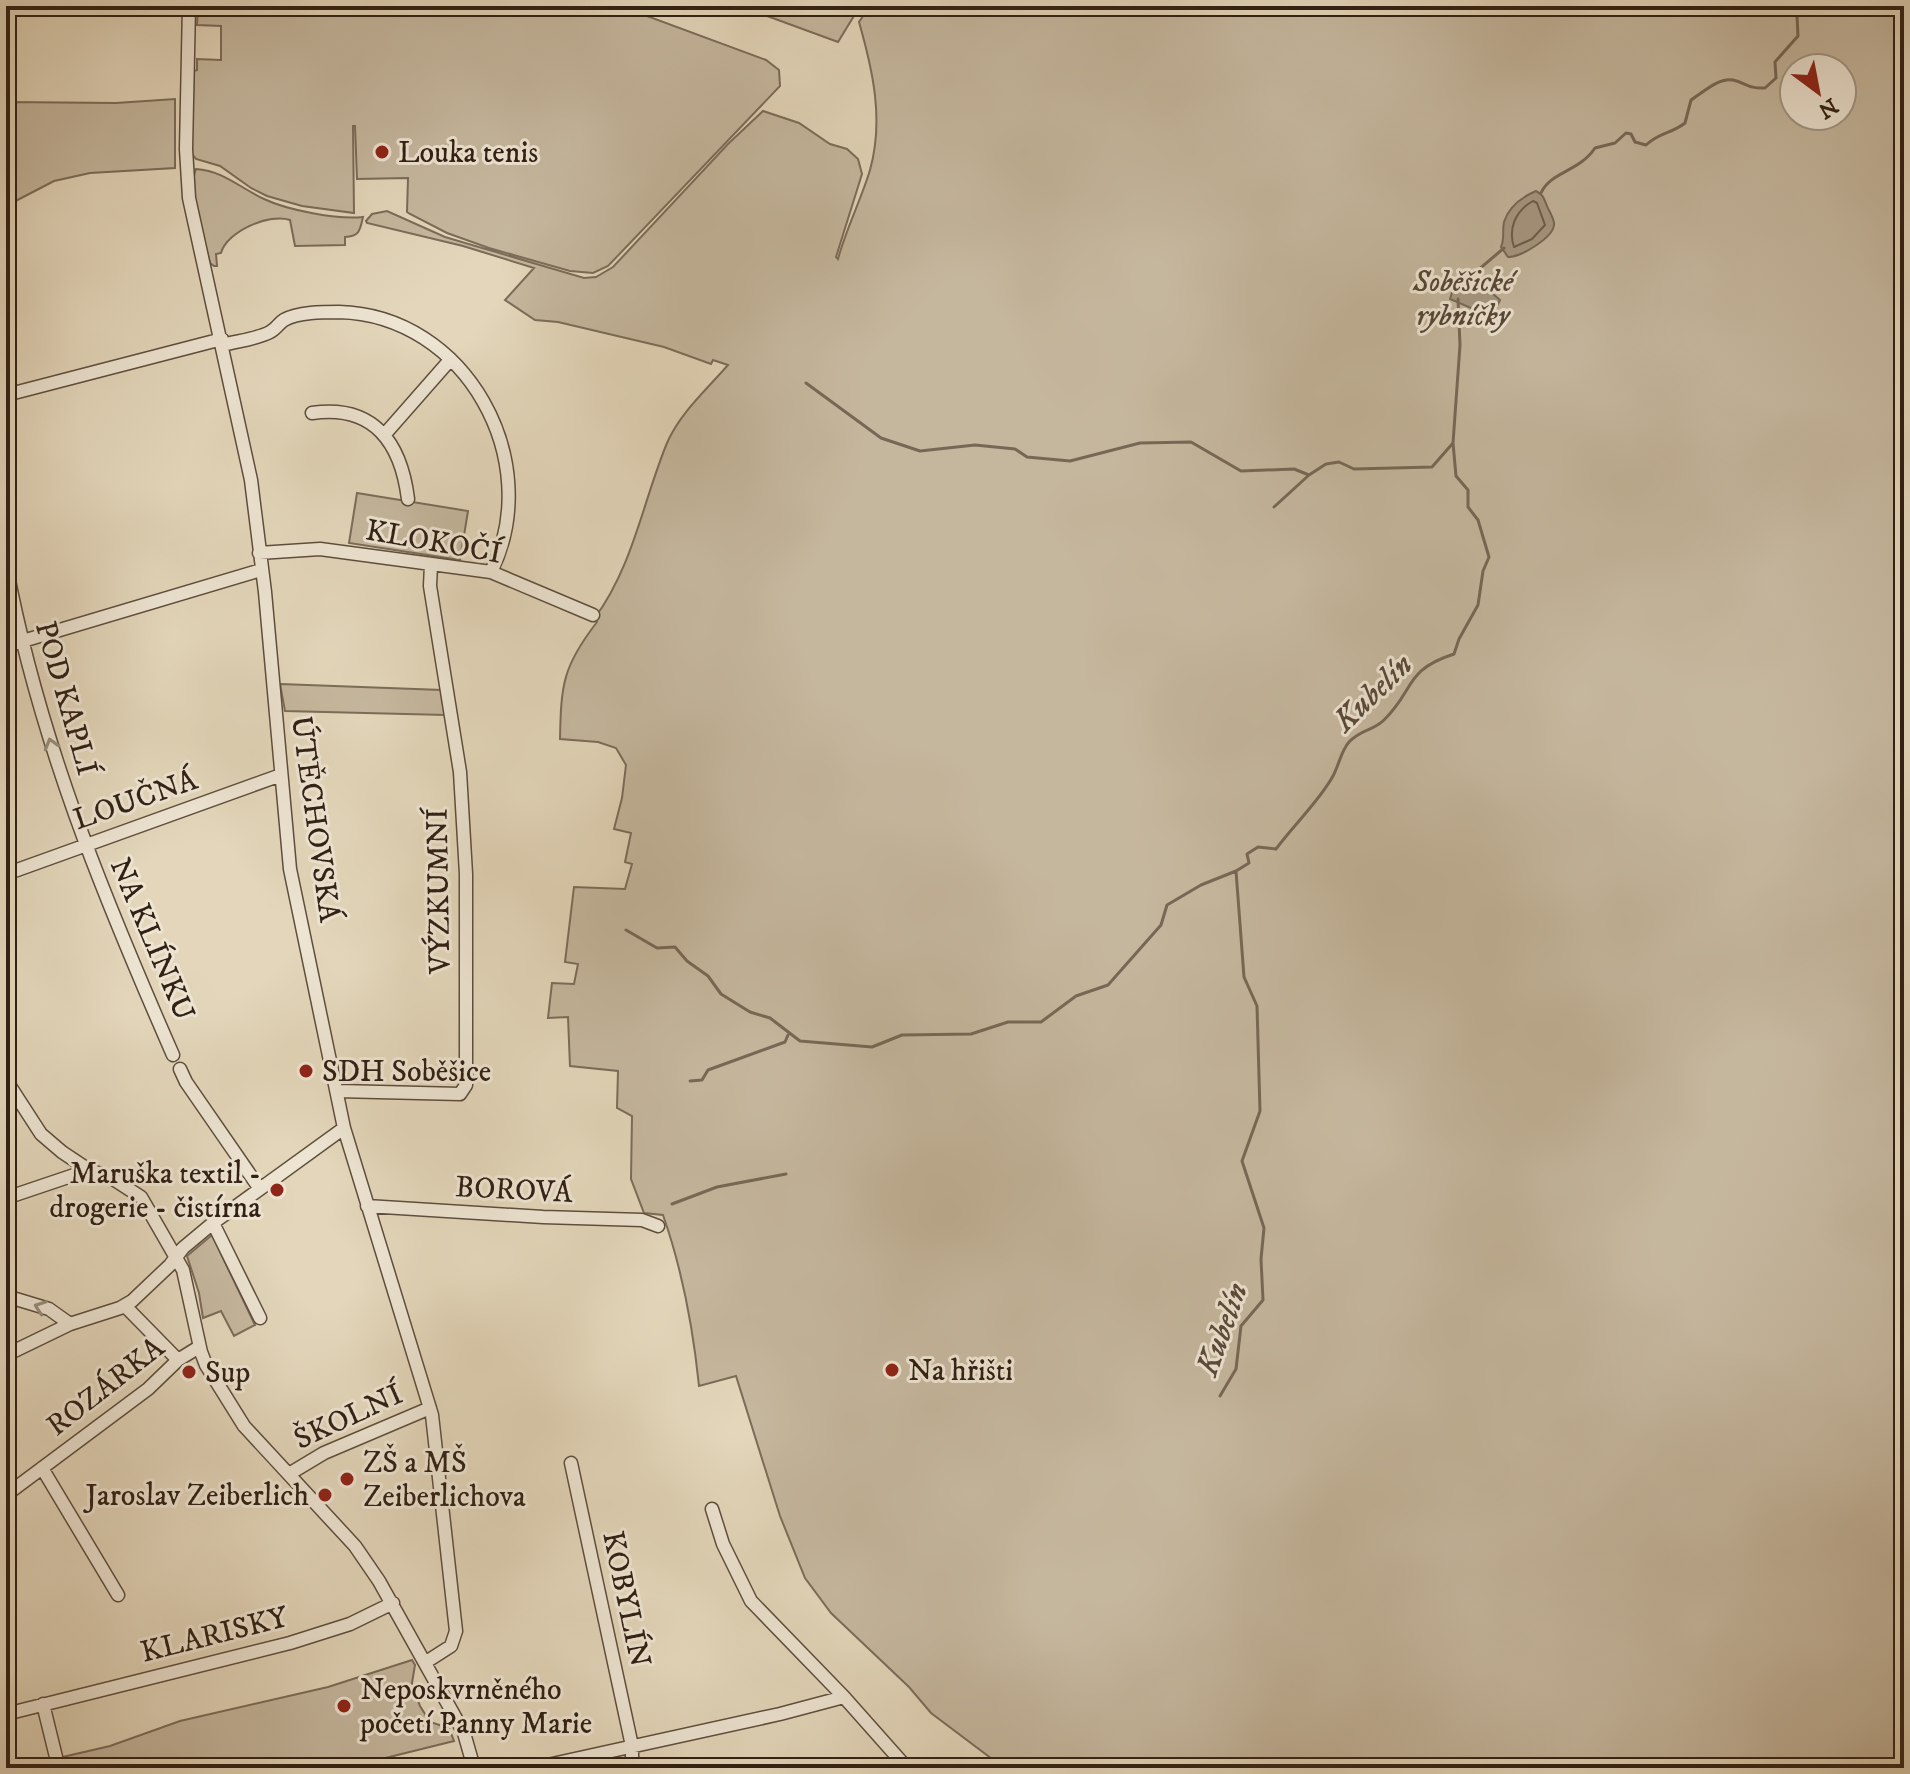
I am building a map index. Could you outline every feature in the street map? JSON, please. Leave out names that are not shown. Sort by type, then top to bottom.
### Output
[{"type":"street","name":"ÚTĚCHOVSKÁ","points":[[189,6],[186,170],[191,210],[251,480],[290,869],[344,1128],[430,1408],[456,1631],[451,1646],[426,1662]]},
{"type":"street","points":[[6,395],[270,332],[285,319],[311,313],[340,312],[376,318],[416,332],[450,360],[483,397],[500,434],[505,456],[509,512],[501,553],[491,572]]},
{"type":"street","points":[[385,434],[450,360]]},
{"type":"street","points":[[312,413],[353,415],[385,434],[400,462],[408,499]]},
{"type":"street","name":"KLOKOČÍ","points":[[259,553],[320,549],[491,572],[593,615]]},
{"type":"street","name":"POD KAPLÍ","points":[[6,565],[22,641],[84,844]]},
{"type":"street","name":"VÝZKUMNÍ","points":[[338,1091],[460,1094],[466,1085],[466,874],[460,772],[430,586],[431,565]]},
{"type":"street","points":[[6,646],[261,570]]},
{"type":"street","name":"LOUČNÁ","points":[[6,874],[281,775]]},
{"type":"street","name":"NA KLÍNKU","points":[[84,844],[173,1055]]},
{"type":"street","name":"NA KLÍNKU","points":[[180,1069],[260,1189]]},
{"type":"street","points":[[6,1080],[41,1134],[89,1170],[110,1177],[141,1197],[177,1256],[188,1284],[199,1347],[206,1365],[244,1426],[355,1546],[393,1603],[456,1716],[468,1742],[474,1768]]},
{"type":"street","points":[[6,1355],[70,1324],[125,1306],[213,1223],[344,1128]]},
{"type":"street","points":[[6,1198],[89,1170]]},
{"type":"street","name":"BOROVÁ","points":[[367,1206],[642,1220],[658,1226]]},
{"type":"street","points":[[213,1223],[260,1318]]},
{"type":"street","points":[[6,1296],[49,1309],[70,1324]]},
{"type":"street","points":[[125,1306],[178,1360]]},
{"type":"street","name":"ROZÁRKA","points":[[6,1495],[148,1389],[178,1360],[199,1347]]},
{"type":"street","name":"ŠKOLNÍ","points":[[289,1474],[324,1453],[430,1408]]},
{"type":"street","name":"KOBYLÍN","points":[[571,1463],[632,1746],[632,1768]]},
{"type":"street","points":[[42,1468],[118,1595]]},
{"type":"street","points":[[712,1509],[723,1544],[751,1601],[844,1697],[907,1768]]},
{"type":"street","name":"KLARISKY","points":[[6,1714],[290,1643],[350,1624],[393,1603]]},
{"type":"street","points":[[534,1768],[844,1697]]},
{"type":"street","points":[[43,1704],[56,1757]]},
{"type":"green space","points":[[198,6],[620,6],[766,60],[779,70],[780,86],[608,266],[593,273],[570,271],[489,248],[447,233],[410,214],[407,212],[408,178],[357,179],[355,126],[354,213],[302,206],[267,196],[220,166],[196,159],[191,153],[197,59],[221,60],[221,26],[197,25]]},
{"type":"green space","points":[[740,6],[860,6],[838,42]]},
{"type":"green space","name":"Soběšické rybníčky","points":[[870,6],[1904,6],[1904,1768],[1001,1768],[931,1713],[909,1687],[831,1613],[805,1578],[780,1516],[736,1376],[699,1386],[686,1300],[670,1236],[663,1215],[644,1213],[631,1179],[632,1116],[617,1108],[618,1071],[570,1066],[568,1017],[548,1018],[552,983],[574,984],[578,964],[565,962],[574,887],[625,889],[632,864],[625,862],[631,833],[614,829],[626,765],[616,748],[598,742],[560,739],[566,676],[577,651],[597,622],[594,619],[628,556],[672,432],[728,365],[713,360],[711,364],[664,347],[558,322],[535,320],[505,300],[534,268],[366,221],[372,214],[387,211],[445,237],[584,278],[596,277],[613,267],[763,111],[799,123],[830,144],[847,149],[858,159],[862,174],[836,257],[838,259],[874,151],[876,114],[869,59],[859,22]]},
{"type":"green space","points":[[175,99],[175,168],[90,173],[54,181],[6,206],[6,102],[116,103]]},
{"type":"green space","points":[[196,169],[223,176],[264,199],[286,207],[327,216],[363,217],[360,229],[356,234],[345,237],[345,245],[295,246],[290,220],[272,219],[240,231],[221,253],[216,254],[217,266],[214,266],[210,263],[195,202]]},
{"type":"green space","points":[[357,493],[468,511],[460,560],[349,543]]},
{"type":"green space","points":[[280,684],[442,690],[445,715],[285,711]]},
{"type":"green space","points":[[212,1235],[255,1325],[234,1336],[221,1311],[203,1318],[187,1256]]},
{"type":"green space","points":[[412,1660],[415,1665],[412,1683],[420,1706],[430,1722],[449,1728],[454,1741],[345,1768],[15,1768],[110,1746],[180,1721],[328,1687]]},
{"type":"water","points":[[1536,191],[1543,197],[1553,218],[1552,230],[1535,246],[1508,257],[1501,247],[1506,216],[1517,203]]},
{"type":"water","points":[[1463,280],[1483,287],[1500,300],[1494,313],[1487,315],[1450,299],[1455,283]]},
{"type":"waterway","name":"Kubelín","points":[[1541,193],[1551,180],[1581,162],[1595,148],[1615,143],[1626,133],[1631,134],[1635,142],[1646,145],[1680,127],[1685,123],[1691,100],[1716,83],[1733,80],[1751,87],[1765,88],[1776,78],[1775,62],[1798,36],[1797,16],[1801,6]]},
{"type":"waterway","name":"Kubelín","points":[[1464,282],[1504,248]]},
{"type":"waterway","name":"Kubelín","points":[[1220,1396],[1236,1369],[1241,1326],[1263,1300],[1261,1259],[1264,1228],[1242,1161],[1260,1111],[1257,1006],[1244,977],[1236,871],[1249,863],[1247,854],[1258,847],[1276,849],[1328,785],[1349,742],[1384,720],[1426,667],[1454,654],[1478,605],[1483,571],[1489,557],[1478,520],[1468,507],[1468,490],[1456,476],[1453,443],[1460,345],[1458,299]]},
{"type":"waterway","points":[[806,383],[881,438],[920,451],[975,445],[1015,449],[1027,457],[1070,461],[1140,443],[1191,442],[1241,471],[1294,469],[1309,475],[1326,464],[1339,462],[1354,469],[1432,467],[1453,443]]},
{"type":"waterway","points":[[1274,507],[1309,475]]},
{"type":"waterway","points":[[626,930],[657,948],[675,947],[687,961],[708,976],[721,994],[750,1012],[770,1018],[800,1041],[872,1047],[902,1035],[971,1034],[1008,1022],[1041,1022],[1076,996],[1108,985],[1161,925],[1167,905],[1201,885],[1236,871]]},
{"type":"waterway","points":[[690,1081],[702,1080],[708,1070],[785,1042],[788,1035]]},
{"type":"waterway","points":[[672,1204],[717,1187],[786,1174]]},
{"type":"place","name":"Louka tenis","points":[[382,152]]},
{"type":"place","name":"SDH Soběšice","points":[[306,1071]]},
{"type":"place","name":"Maruška textil - drogerie - čistírna","points":[[277,1190]]},
{"type":"place","name":"Na hřišti","points":[[892,1370]]},
{"type":"place","name":"Sup","points":[[189,1372]]},
{"type":"place","name":"ZŠ a MŠ Zeiberlichova","points":[[347,1479]]},
{"type":"place","name":"Jaroslav Zeiberlich","points":[[325,1495]]},
{"type":"place","name":"Neposkvrněného početí Panny Marie","points":[[344,1706]]}]
